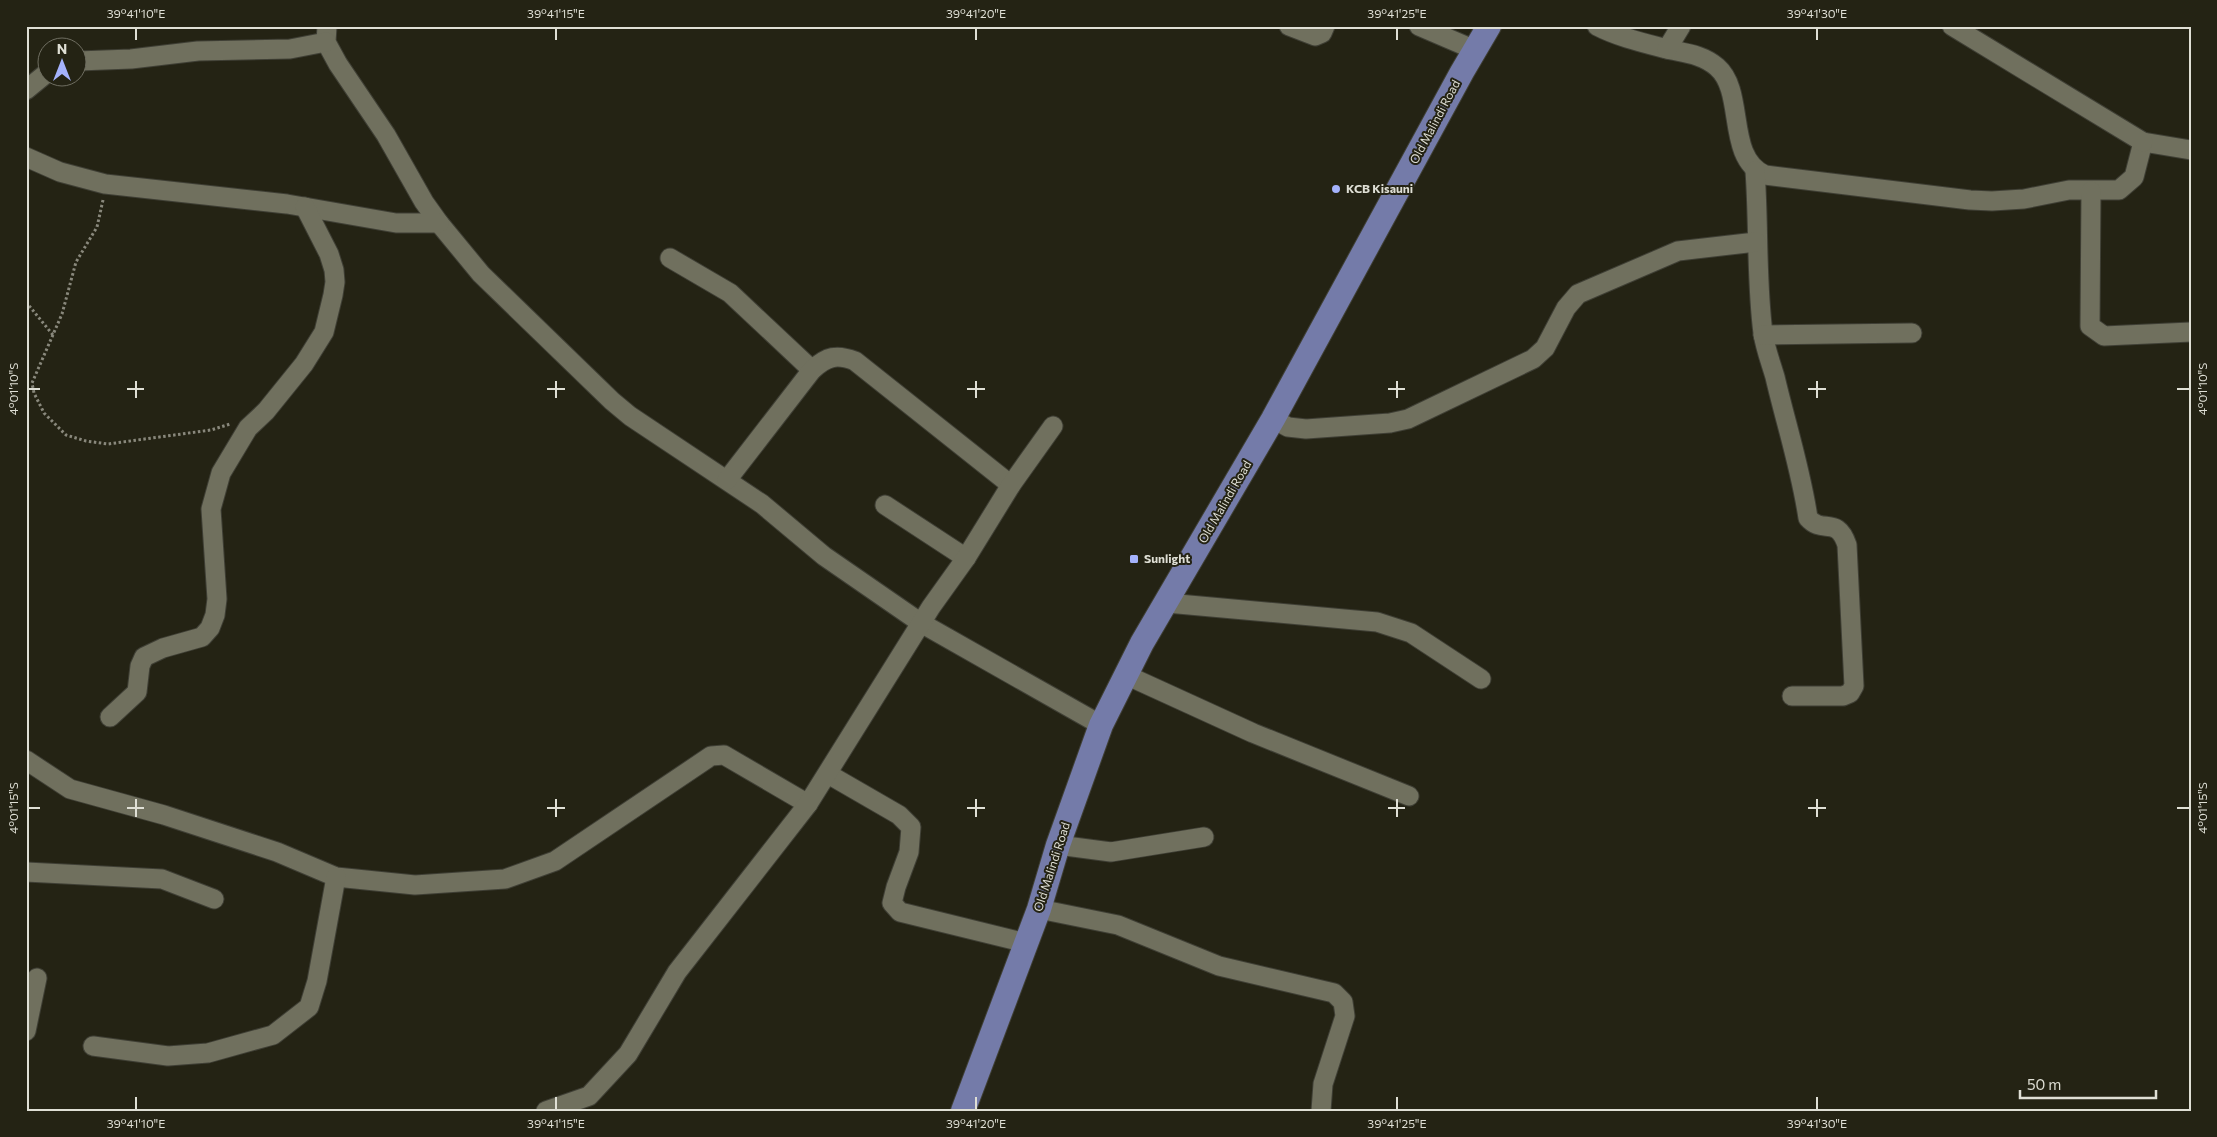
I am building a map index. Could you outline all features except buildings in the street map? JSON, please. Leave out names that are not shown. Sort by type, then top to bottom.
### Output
[{"type":"main road","name":"Old Malindi Road","points":[[963,1111],[1040,909],[1058,845],[1101,725],[1142,643],[1273,418],[1489,26]]},
{"type":"street","points":[[1289,26],[1315,36],[1322,32],[1325,26]]},
{"type":"street","points":[[1419,26],[1475,50]]},
{"type":"street","points":[[1597,26],[1667,49],[1696,55],[1709,61],[1723,73],[1728,84],[1747,160],[1755,170],[1765,175],[1992,201],[2024,200],[2069,190],[2119,190],[2134,178],[2143,142]]},
{"type":"street","points":[[1667,49],[1681,26]]},
{"type":"street","points":[[1952,26],[2143,142],[2191,150]]},
{"type":"street","points":[[88,61],[131,59],[198,52],[290,49],[326,34],[351,84],[386,135],[424,202],[439,223],[481,274],[612,401],[630,416],[762,504],[824,556],[921,623],[1101,725]]},
{"type":"street","points":[[26,90],[38,80]]},
{"type":"street","points":[[26,157],[60,172],[105,184],[305,207],[396,223],[439,223]]},
{"type":"street","points":[[1755,170],[1757,202],[1756,242],[1763,335],[1804,488],[1808,518],[1818,525],[1838,528],[1842,532],[1847,545],[1854,686],[1850,693],[1843,696],[1792,696]]},
{"type":"street","points":[[2091,191],[2090,326],[2104,336],[2191,332]]},
{"type":"street","points":[[110,717],[137,692],[140,666],[144,657],[163,648],[202,637],[214,620],[217,599],[211,509],[221,473],[248,428],[266,411],[304,364],[324,332],[330,312],[335,282],[334,270],[329,254],[305,207]]},
{"type":"street","points":[[1273,418],[1288,427],[1306,429],[1390,423],[1408,419],[1533,359],[1545,348],[1566,308],[1578,294],[1678,251],[1756,242]]},
{"type":"street","points":[[670,258],[730,293],[812,370]]},
{"type":"street","points":[[1763,335],[1912,333]]},
{"type":"street","points":[[727,480],[812,370],[823,360],[833,356],[856,361],[1011,485]]},
{"type":"street","points":[[546,1111],[589,1096],[628,1054],[677,972],[808,804],[921,623],[966,558],[1011,485],[1053,426]]},
{"type":"street","points":[[885,505],[966,558]]},
{"type":"street","points":[[1167,603],[1377,622],[1411,633],[1481,679]]},
{"type":"street","points":[[1126,675],[1253,733],[1409,796]]},
{"type":"street","points":[[26,760],[70,789],[164,815],[278,852],[336,877],[416,885],[505,879],[555,861],[711,756],[724,755],[808,804]]},
{"type":"street","points":[[828,774],[899,814],[911,828],[909,852],[892,902],[900,912],[1026,943]]},
{"type":"street","points":[[1058,845],[1111,852],[1204,836]]},
{"type":"street","points":[[26,872],[162,879],[214,900]]},
{"type":"street","points":[[93,1046],[168,1056],[208,1054],[273,1035],[309,1007],[316,981],[336,877]]},
{"type":"street","points":[[1040,909],[1118,925],[1219,966],[1334,993],[1343,1002],[1344,1016],[1323,1084],[1321,1111]]},
{"type":"street","points":[[26,1031],[37,978]]},
{"type":"path","points":[[105,184],[102,209],[97,227],[76,262],[62,314],[32,383],[34,393],[44,413],[66,435],[86,442],[108,444],[211,430],[232,423],[248,428]]},
{"type":"path","points":[[26,302],[53,335]]},
{"type":"place","name":"KCB Kisauni","points":[[1336,189]]},
{"type":"place","name":"Sunlight","points":[[1134,559]]}]
